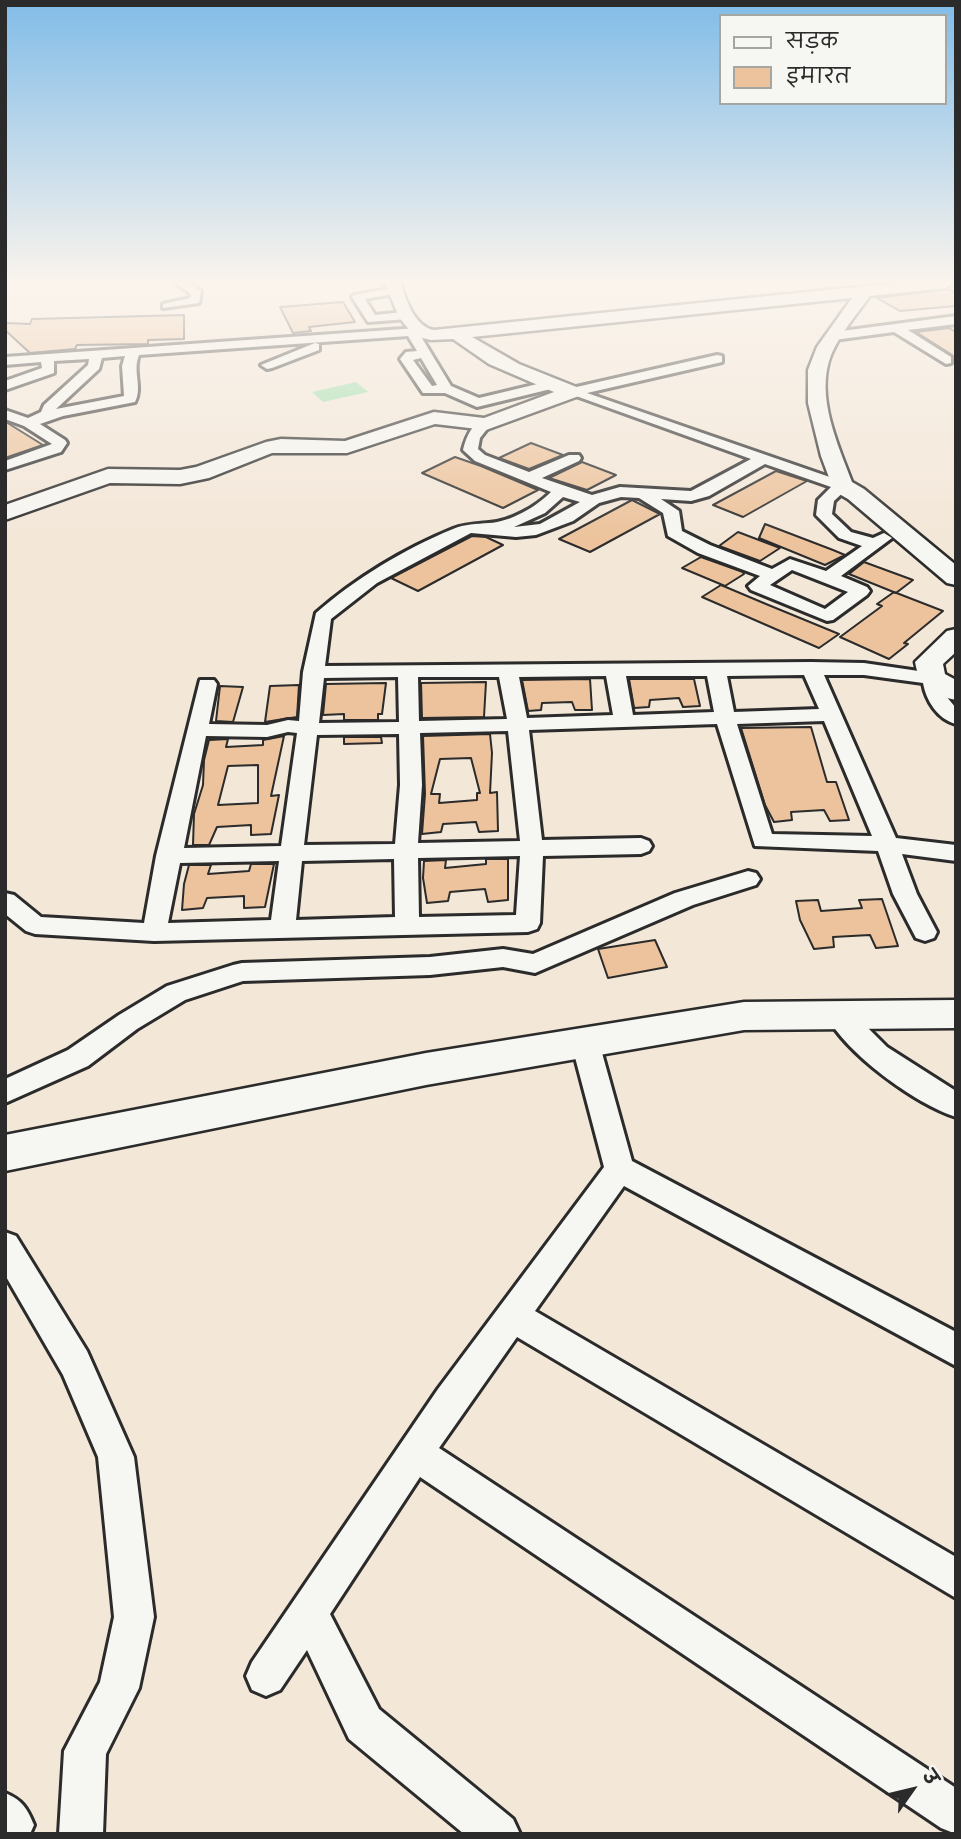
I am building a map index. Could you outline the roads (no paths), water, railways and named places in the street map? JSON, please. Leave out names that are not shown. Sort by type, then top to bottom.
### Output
[{"type":"street","points":[[5,386],[48,369]]},
{"type":"street","points":[[29,423],[48,414],[50,408],[91,369]]},
{"type":"street","points":[[29,423],[60,412],[130,399],[132,393],[128,369]]},
{"type":"street","points":[[518,369],[550,385],[842,486],[856,494],[956,578]]},
{"type":"street","points":[[5,513],[108,476],[157,478],[190,475],[281,445],[347,447],[434,418],[484,424],[572,392],[668,369]]},
{"type":"street","points":[[819,369],[817,381],[822,431],[842,486]]},
{"type":"street","points":[[450,390],[477,403],[550,385]]},
{"type":"street","points":[[5,414],[29,423],[60,443],[56,449],[5,466]]},
{"type":"street","points":[[484,424],[473,437],[470,450],[480,458],[560,491],[593,500]]},
{"type":"street","points":[[529,478],[575,458]]},
{"type":"street","points":[[282,930],[313,673],[323,617],[344,597],[380,573],[470,528],[490,528],[516,533],[538,531],[585,507],[593,500],[620,492],[676,498],[703,493],[763,459]]},
{"type":"street","points":[[842,486],[826,500],[824,515],[845,535],[874,544]]},
{"type":"street","points":[[490,528],[521,521],[528,513],[554,500],[560,491]]},
{"type":"street","points":[[642,495],[671,511],[674,533],[704,549],[773,575]]},
{"type":"street","points":[[828,577],[897,531]]},
{"type":"street","points":[[790,564],[828,577],[861,591],[827,616],[757,586],[790,564]]},
{"type":"street","points":[[944,685],[929,662],[956,637]]},
{"type":"street","points":[[811,668],[887,844],[905,894],[925,932]]},
{"type":"street","points":[[313,673],[864,668],[944,685]]},
{"type":"street","points":[[716,670],[726,720],[763,841],[887,844],[956,853]]},
{"type":"street","points":[[5,901],[35,925],[154,932],[528,923],[533,850],[518,725],[508,671]]},
{"type":"street","points":[[615,671],[624,723]]},
{"type":"street","points":[[407,926],[406,850],[411,785],[408,672]]},
{"type":"street","points":[[154,932],[168,856],[187,789],[207,684]]},
{"type":"street","points":[[944,685],[934,696],[947,712],[956,718]]},
{"type":"street","points":[[197,730],[267,731],[288,726],[326,730],[624,723],[832,715]]},
{"type":"street","points":[[168,856],[641,846]]},
{"type":"street","points":[[5,1092],[78,1059],[128,1022],[176,993],[242,972],[430,966],[503,958],[535,964],[684,900],[748,879]]},
{"type":"street","points":[[5,1153],[426,1069],[744,1016],[956,1014]]},
{"type":"street","points":[[839,1015],[850,1032],[911,1078],[956,1105]]},
{"type":"street","points":[[585,1042],[619,1169],[956,1350]]},
{"type":"street","points":[[266,1676],[415,1453],[619,1169]]},
{"type":"street","points":[[5,1246],[75,1363],[116,1457],[134,1617],[119,1688],[85,1751],[81,1834]]},
{"type":"street","points":[[512,1316],[956,1579]]},
{"type":"street","points":[[415,1453],[956,1812],[950,1834]]},
{"type":"street","points":[[309,1613],[364,1724],[498,1834]]}]
